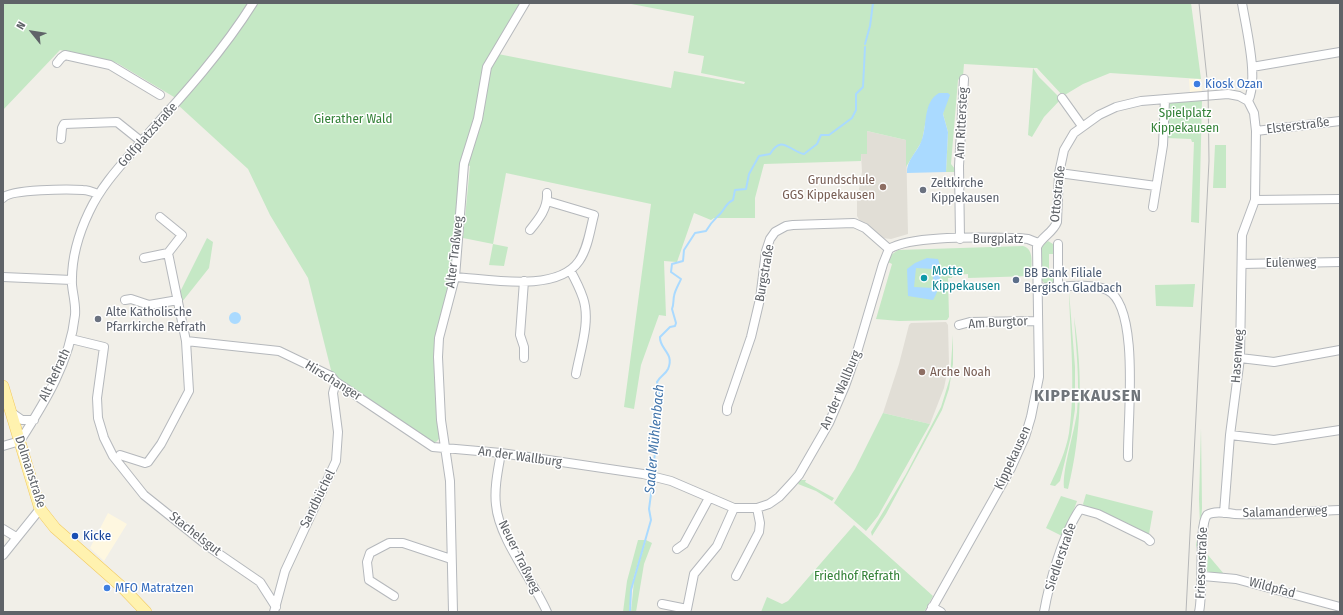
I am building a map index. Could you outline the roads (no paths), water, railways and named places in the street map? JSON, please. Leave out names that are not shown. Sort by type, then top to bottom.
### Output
[{"type":"main road","name":"Dolmanstraße","points":[[3,386],[40,509],[55,528],[123,588],[146,612]]},
{"type":"street","name":"Golfplatzstraße","points":[[72,280],[76,248],[83,225],[98,194],[187,92],[233,33],[253,3]]},
{"type":"street","name":"Alter Traßweg","points":[[453,612],[450,481],[441,420],[438,357],[439,338],[455,277],[464,164],[478,119],[487,67],[525,3]]},
{"type":"street","points":[[1244,3],[1253,86],[1248,101]]},
{"type":"street","points":[[1252,67],[1340,52]]},
{"type":"street","points":[[57,63],[66,55],[110,65],[160,95]]},
{"type":"street","name":"Am Rittersteg","points":[[960,239],[959,166],[964,79]]},
{"type":"street","name":"Ottostraße","points":[[1038,243],[1054,229],[1057,222],[1059,173],[1064,150],[1068,141],[1082,126],[1099,115],[1116,107],[1141,100],[1228,94],[1239,96],[1248,101]]},
{"type":"street","points":[[1062,98],[1082,126]]},
{"type":"street","points":[[1153,207],[1163,145],[1165,99]]},
{"type":"street","name":"Hasenweg","points":[[1224,513],[1230,435],[1240,358],[1242,235],[1254,200],[1256,131],[1254,113],[1248,101]]},
{"type":"street","points":[[61,139],[64,124],[112,121],[121,124],[142,142]]},
{"type":"street","name":"Elsterstraße","points":[[1256,131],[1340,121]]},
{"type":"street","points":[[1059,173],[1156,186]]},
{"type":"street","points":[[3,198],[13,193],[40,191],[85,190],[98,194]]},
{"type":"street","points":[[455,277],[536,282],[551,280],[570,270],[578,262],[584,252],[594,215],[547,197],[541,216],[530,230]]},
{"type":"street","points":[[1254,200],[1340,199]]},
{"type":"street","points":[[144,258],[168,253],[182,235],[160,217]]},
{"type":"street","name":"Burgstraße","points":[[727,411],[727,406],[748,349],[756,320],[766,251],[770,239],[775,232],[792,224],[850,223],[865,228],[889,249]]},
{"type":"street","name":"Burgplatz","points":[[960,239],[1019,238],[1028,239],[1038,243],[1036,254],[1037,288]]},
{"type":"street","points":[[889,249],[904,242],[934,239],[960,239]]},
{"type":"street","points":[[1058,244],[1058,287]]},
{"type":"street","name":"An der Wallburg","points":[[445,448],[500,453],[646,475],[671,481],[734,508],[757,508],[769,504],[778,497],[799,475],[829,423],[853,364],[883,264],[889,249]]},
{"type":"street","points":[[115,455],[145,463],[148,462],[162,444],[189,391],[186,341],[168,253]]},
{"type":"street","name":"Eulenweg","points":[[1242,264],[1340,262]]},
{"type":"street","points":[[570,270],[584,299],[585,308],[586,326],[576,374]]},
{"type":"street","points":[[3,277],[72,280]]},
{"type":"street","name":"Alt Refrath","points":[[20,441],[34,420],[62,367],[71,339],[75,314],[72,280]]},
{"type":"street","points":[[524,281],[520,335],[524,347],[524,358]]},
{"type":"street","points":[[1037,288],[1098,287],[1114,295],[1121,304],[1130,376],[1128,457]]},
{"type":"street","name":"Kippekausen","points":[[931,610],[1008,473],[1025,437],[1033,411],[1039,377],[1037,288]]},
{"type":"street","points":[[125,300],[149,304],[178,300]]},
{"type":"street","name":"Am Burgtor","points":[[959,325],[970,322],[1038,321]]},
{"type":"street","name":"Stachelsgut","points":[[71,339],[104,347],[97,398],[98,418],[104,438],[144,495],[209,547],[260,582],[275,609]]},
{"type":"street","name":"Hirschanger","points":[[186,341],[279,351],[324,372],[336,382],[433,447],[445,448]]},
{"type":"street","points":[[1240,358],[1274,362],[1340,350]]},
{"type":"street","name":"Sandbüchel","points":[[275,609],[285,571],[336,461],[338,432],[333,393],[336,382]]},
{"type":"street","points":[[12,413],[22,420],[34,420]]},
{"type":"street","points":[[1230,435],[1274,440],[1340,430]]},
{"type":"street","points":[[3,446],[20,441]]},
{"type":"street","name":"Neuer Traßweg","points":[[500,453],[496,489],[496,506],[502,527],[547,612]]},
{"type":"street","points":[[677,550],[684,544],[709,498]]},
{"type":"street","points":[[662,604],[687,609],[694,574],[717,546],[734,508]]},
{"type":"street","points":[[736,576],[759,532],[760,523],[757,508]]},
{"type":"street","points":[[3,555],[40,509]]},
{"type":"street","name":"Siedlerstraße","points":[[1044,612],[1051,582],[1062,549],[1080,509],[1105,518],[1147,538],[1150,542]]},
{"type":"street","name":"Salamanderweg","points":[[1207,515],[1211,513],[1224,513],[1262,515],[1300,511],[1340,510]]},
{"type":"street","name":"Friesenstraße","points":[[1199,612],[1203,576],[1202,523],[1207,515]]},
{"type":"street","points":[[3,529],[16,537]]},
{"type":"street","points":[[394,596],[369,580],[367,562],[370,553],[389,543],[403,543],[452,559]]},
{"type":"street","name":"Wildpfad","points":[[1203,576],[1236,578],[1340,607]]},
{"type":"street","points":[[931,610],[941,612]]},
{"type":"water","points":[[939,93],[948,93],[950,95],[943,114],[948,132],[946,172],[907,173],[908,164],[923,136],[926,115],[930,103]]},
{"type":"water","points":[[927,258],[938,259],[940,264],[940,280],[933,300],[908,296],[907,269],[915,263]],"holes":[[[916,268],[933,269],[933,288],[914,287]]]},
{"type":"water","points":[[233,312],[237,312],[241,318],[237,324],[233,324],[229,320],[229,316]]},
{"type":"waterway","name":"Saaler Mühlenbach","points":[[865,44],[870,26],[873,3]]},
{"type":"waterway","name":"Saaler Mühlenbach","points":[[653,474],[660,396],[657,382],[667,371],[670,364],[670,359],[660,341],[660,337],[670,327],[675,326],[676,323],[672,309],[676,289],[681,279],[671,272],[672,264],[683,261],[684,250],[695,233],[706,231],[727,204],[733,200],[735,190],[746,189],[749,174],[759,156],[770,154],[774,148],[782,144],[804,154],[817,144],[821,135],[829,135],[852,118],[856,110],[856,94],[863,87],[865,47]]},
{"type":"waterway","name":"Saaler Mühlenbach","points":[[630,612],[631,590],[651,520],[649,509],[653,479]]},
{"type":"tram line","points":[[1186,612],[1209,161],[1208,88],[1199,3]]},
{"type":"place","name":"Kiosk Ozan","points":[[1197,84]]},
{"type":"place","name":"Grundschule GGS Kippekausen","points":[[883,187]]},
{"type":"place","name":"Zeltkirche Kippekausen","points":[[923,190]]},
{"type":"place","name":"Motte Kippekausen","points":[[924,278]]},
{"type":"place","name":"BB Bank Filiale Bergisch Gladbach","points":[[1016,280]]},
{"type":"place","name":"Alte Katholische Pfarrkirche Refrath","points":[[98,319]]},
{"type":"place","name":"Arche Noah","points":[[922,372]]},
{"type":"place","name":"Kicke","points":[[75,536]]},
{"type":"place","name":"MFO Matratzen","points":[[107,588]]},
{"type":"district","name":"KIPPEKAUSEN","points":[[1088,396]]},
{"type":"park label","name":"Gierather Wald","points":[[353,119]]},
{"type":"park label","name":"Spielplatz Kippekausen","points":[[1185,120]]},
{"type":"park label","name":"Friedhof Refrath","points":[[857,576]]}]
